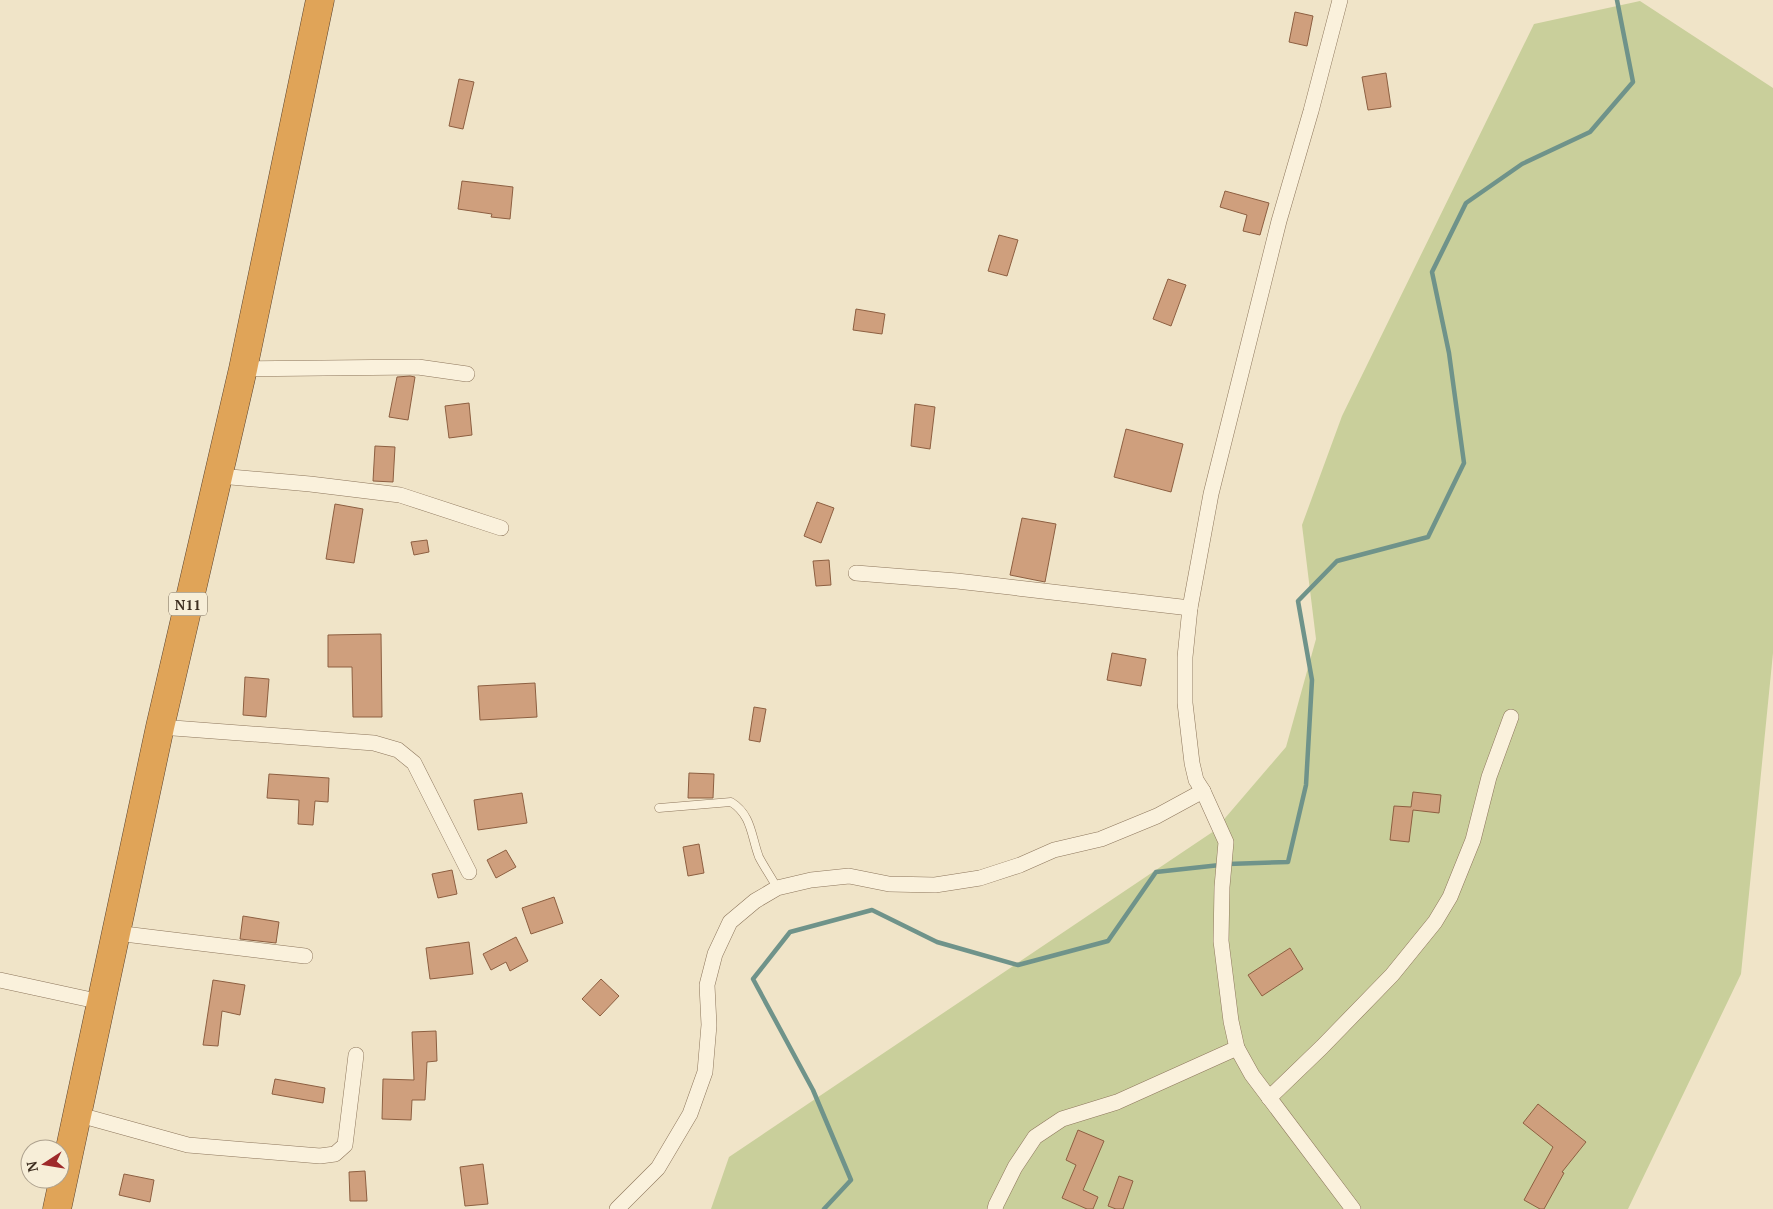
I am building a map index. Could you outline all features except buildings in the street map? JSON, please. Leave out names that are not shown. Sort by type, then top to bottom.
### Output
[{"type":"highway","name":"N11","points":[[57,1209],[160,727],[243,369],[320,0]]},
{"type":"street","points":[[1340,0],[1311,111],[1279,221],[1211,494],[1190,608],[1185,657],[1185,703],[1192,763],[1196,780],[1204,791],[1226,842],[1222,888],[1221,941],[1231,1021],[1237,1048],[1252,1075],[1353,1209]]},
{"type":"street","points":[[243,369],[418,367],[467,374]]},
{"type":"street","points":[[219,476],[310,484],[400,495],[501,528]]},
{"type":"street","points":[[856,573],[957,581],[1190,608]]},
{"type":"street","points":[[1269,1098],[1392,975],[1435,922],[1450,897],[1473,840],[1489,777],[1511,717]]},
{"type":"street","points":[[160,727],[374,743],[398,750],[414,763],[469,872]]},
{"type":"street","points":[[617,1209],[658,1168],[690,1114],[705,1072],[709,1025],[707,985],[715,954],[730,922],[755,901],[777,888],[811,880],[849,876],[889,884],[935,885],[980,878],[1020,866],[1054,850],[1101,839],[1157,816],[1204,791]]},
{"type":"street","points":[[116,933],[306,956]]},
{"type":"street","points":[[0,980],[101,1002]]},
{"type":"street","points":[[995,1209],[1015,1167],[1035,1137],[1062,1119],[1116,1102],[1237,1048]]},
{"type":"street","points":[[76,1114],[188,1145],[320,1156],[335,1154],[345,1144],[356,1055]]},
{"type":"lane","points":[[659,808],[730,802],[740,808],[752,829],[760,857],[777,888]]},
{"type":"green space","points":[[1640,1],[1773,88],[1773,653],[1741,974],[1628,1209],[711,1209],[729,1157],[1214,831],[1286,747],[1316,639],[1302,525],[1342,416],[1534,24]]},
{"type":"waterway","points":[[1228,864],[1288,862],[1306,785],[1312,680],[1298,601],[1337,561],[1428,537],[1464,463],[1449,353],[1432,272],[1466,203],[1522,164],[1590,132],[1633,82],[1617,0]]},
{"type":"waterway","points":[[824,1209],[851,1180],[813,1090],[753,979],[790,932],[872,910],[937,942],[1018,965],[1108,941],[1156,872],[1220,865]]}]
